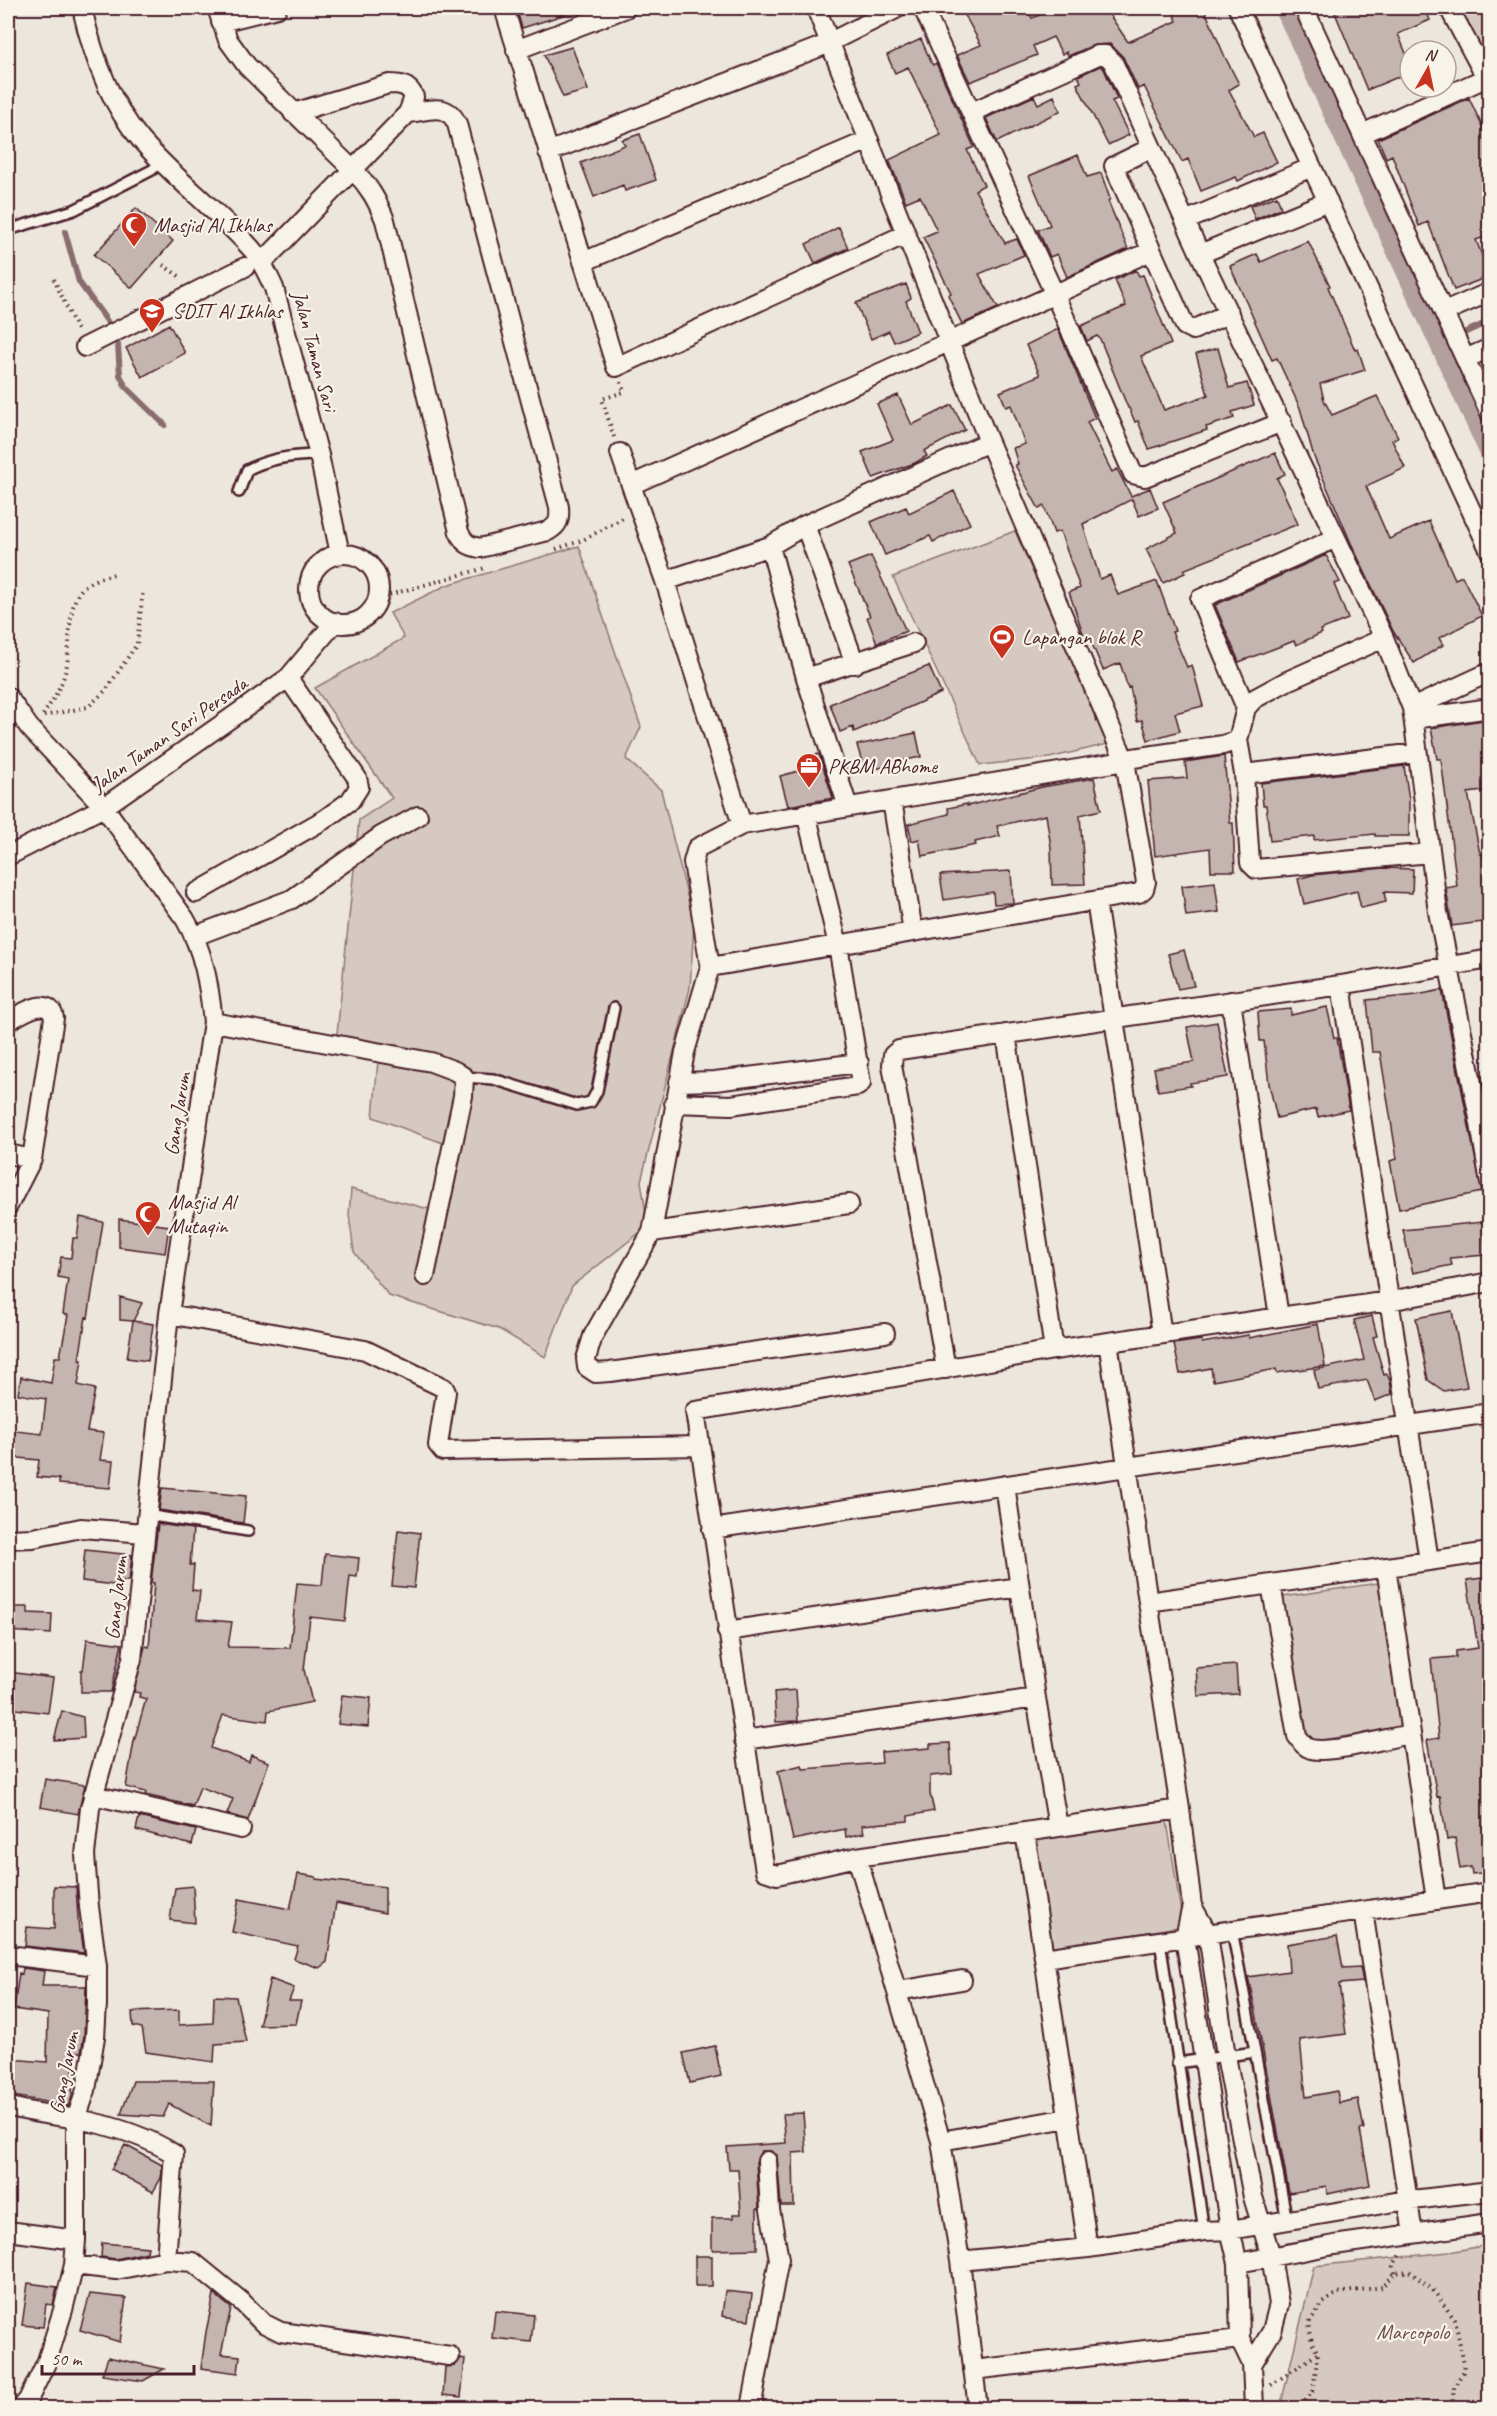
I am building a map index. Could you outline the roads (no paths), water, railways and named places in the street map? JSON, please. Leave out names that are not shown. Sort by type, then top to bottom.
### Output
[{"type":"street","name":"Jalan Taman Sari","points":[[82,8],[102,73],[121,113],[161,162],[249,246],[254,265],[274,288],[319,455],[340,554]]},
{"type":"street","points":[[277,8],[219,15],[228,40],[246,66],[369,187],[384,220],[459,532],[463,541],[469,546],[480,548],[548,531],[556,526],[560,518],[559,507],[457,124],[448,111],[440,109],[408,113]]},
{"type":"street","points":[[504,8],[616,367],[906,234]]},
{"type":"street","points":[[516,50],[626,8]]},
{"type":"street","points":[[710,966],[1139,893],[1144,889],[1146,882],[1125,761],[989,442],[816,8]]},
{"type":"street","points":[[548,152],[830,41],[898,8]]},
{"type":"street","points":[[923,8],[1055,295],[1132,474],[1145,477],[1282,422]]},
{"type":"street","points":[[1238,8],[1490,551]]},
{"type":"street","points":[[1304,8],[1490,412]]},
{"type":"street","points":[[1362,134],[1488,80],[1449,8]]},
{"type":"street","points":[[972,112],[1098,55],[1106,55],[1113,62],[1200,254],[1384,638],[1413,713],[1438,912],[1490,1183]]},
{"type":"street","points":[[85,347],[254,265],[354,171],[408,113],[413,102],[412,91],[408,87],[396,84],[293,113]]},
{"type":"street","points":[[583,262],[869,140]]},
{"type":"street","points":[[1151,148],[1114,166],[1187,328],[1193,330],[1229,313]]},
{"type":"street","points":[[1185,221],[1312,167]]},
{"type":"street","points":[[1200,254],[1328,201]]},
{"type":"street","points":[[631,485],[1151,251]]},
{"type":"street","points":[[1445,314],[1490,292]]},
{"type":"street","points":[[1464,357],[1490,348]]},
{"type":"street","points":[[664,581],[770,546],[805,525],[980,446]]},
{"type":"street","points":[[620,453],[664,581],[742,825]]},
{"type":"street","points":[[805,525],[855,664]]},
{"type":"street","points":[[1246,708],[1200,599],[1336,538]]},
{"type":"street","points":[[770,546],[806,678],[848,807]]},
{"type":"street","points":[[340,554],[354,555],[370,566],[378,584],[378,598],[372,610],[361,619],[349,623],[324,618],[315,609],[310,598],[309,586],[318,564],[328,557],[340,554]]},
{"type":"street","name":"Jalan Taman Sari Persada","points":[[8,856],[104,807],[288,678],[335,622]]},
{"type":"street","points":[[1384,638],[1287,681],[1254,699],[1246,708],[1238,741],[1244,774],[1250,863],[1257,869],[1430,853]]},
{"type":"street","points":[[806,678],[914,643]]},
{"type":"street","points":[[1413,713],[1490,672]]},
{"type":"street","points":[[196,893],[325,819],[356,794],[357,778],[288,678]]},
{"type":"street","name":"Gang Jarum","points":[[8,698],[36,722],[104,807],[175,904],[195,936],[208,980],[213,1022],[170,1314],[132,1659],[93,1795],[85,1855],[88,1907],[97,1966],[95,2037],[86,2090],[76,2119],[74,2265],[63,2310],[46,2361],[28,2400],[21,2409]]},
{"type":"street","points":[[1413,713],[1490,708]]},
{"type":"street","points":[[885,1334],[610,1372],[591,1371],[587,1367],[588,1347],[652,1232],[674,1103],[710,966],[694,854],[697,848],[742,825],[1238,741]]},
{"type":"street","points":[[1244,774],[1417,753]]},
{"type":"street","points":[[892,800],[913,932]]},
{"type":"street","points":[[674,1103],[731,1104],[858,1086],[862,1080],[838,945],[806,813]]},
{"type":"street","points":[[195,936],[292,899],[381,837],[418,816]]},
{"type":"street","points":[[1096,901],[1162,1334]]},
{"type":"street","points":[[946,1369],[894,1076],[893,1055],[899,1050],[1341,985],[1490,959]]},
{"type":"street","points":[[1341,985],[1428,1561]]},
{"type":"street","points":[[1230,1001],[1278,1317]]},
{"type":"street","points":[[8,1021],[41,1005],[52,1010],[54,1018],[32,1159],[8,1206]]},
{"type":"street","points":[[213,1022],[431,1062],[464,1077],[463,1096],[425,1276]]},
{"type":"street","points":[[1006,1034],[1054,1350]]},
{"type":"street","points":[[679,1082],[723,1080],[859,1063]]},
{"type":"street","points":[[8,1154],[32,1159]]},
{"type":"street","points":[[652,1232],[849,1204]]},
{"type":"street","points":[[1180,1809],[857,1857],[777,1875],[765,1871],[695,1411],[1054,1350],[1389,1301],[1490,1282]]},
{"type":"street","points":[[170,1314],[365,1350],[444,1388],[446,1392],[438,1445],[443,1451],[699,1446]]},
{"type":"street","points":[[1108,1342],[1180,1809],[1192,1906],[1185,1937],[1230,2229],[1238,2263],[1240,2339],[1252,2364],[1254,2402]]},
{"type":"street","points":[[712,1529],[1490,1413]]},
{"type":"street","points":[[1005,1485],[1036,1698],[1058,1827]]},
{"type":"street","points":[[8,1539],[33,1538],[81,1528],[146,1524]]},
{"type":"street","points":[[1148,1602],[1490,1552]]},
{"type":"street","points":[[1386,1567],[1437,1900]]},
{"type":"street","points":[[1271,1584],[1297,1736],[1304,1746],[1312,1749],[1330,1749],[1411,1734]]},
{"type":"street","points":[[727,1631],[1019,1587]]},
{"type":"street","points":[[744,1740],[1036,1698]]},
{"type":"street","points":[[93,1795],[241,1829]]},
{"type":"street","points":[[1025,1832],[1088,2248]]},
{"type":"street","points":[[857,1857],[941,2141],[960,2261],[978,2409]]},
{"type":"street","points":[[1044,1958],[1490,1892]]},
{"type":"street","points":[[1192,1906],[1208,1934],[1226,2056],[1253,2197],[1271,2256],[1279,2304],[1272,2331],[1252,2364]]},
{"type":"street","points":[[1363,1911],[1413,2234]]},
{"type":"street","points":[[8,1955],[97,1966]]},
{"type":"street","points":[[898,1991],[962,1980]]},
{"type":"street","points":[[8,2106],[30,2113],[76,2119],[114,2128],[174,2154],[166,2260]]},
{"type":"street","points":[[941,2141],[1068,2118]]},
{"type":"street","points":[[751,2409],[779,2259],[770,2210],[767,2161]]},
{"type":"street","points":[[960,2261],[1088,2248],[1262,2225],[1395,2202],[1490,2191]]},
{"type":"street","points":[[1238,2263],[1490,2223]]},
{"type":"street","points":[[8,2231],[76,2240]]},
{"type":"street","points":[[74,2265],[116,2271],[166,2260],[193,2262],[242,2302],[263,2323],[281,2332],[450,2356]]},
{"type":"street","points":[[973,2370],[1240,2339]]},
{"type":"lane","points":[[8,230],[74,210],[152,170],[161,162]]},
{"type":"lane","points":[[239,492],[247,470],[255,466],[300,455],[319,455]]},
{"type":"lane","points":[[464,1077],[493,1079],[577,1105],[591,1102],[597,1091],[615,1008]]},
{"type":"lane","points":[[146,1524],[248,1531]]},
{"type":"lane","points":[[1232,1930],[1287,2221]]},
{"type":"lane","points":[[1160,1941],[1204,2231]]},
{"type":"lane","points":[[1177,2063],[1255,2052]]},
{"type":"waterway","points":[[1285,8],[1490,452]]},
{"type":"waterway","points":[[65,232],[79,282],[107,321],[118,345],[120,375],[126,387],[165,425]]},
{"type":"waterway","points":[[1440,344],[1490,321]]},
{"type":"place","name":"Masjid Al Ikhlas","points":[[134,248]]},
{"type":"place","name":"SDIT Al Ikhlas","points":[[152,334]]},
{"type":"place","name":"Lapangan blok R","points":[[1002,660]]},
{"type":"place","name":"PKBM ABhome","points":[[809,789]]},
{"type":"place","name":"Masjid Al Mutaqin","points":[[148,1237]]},
{"type":"park label","name":"Marcopolo","points":[[1413,2332]]}]
